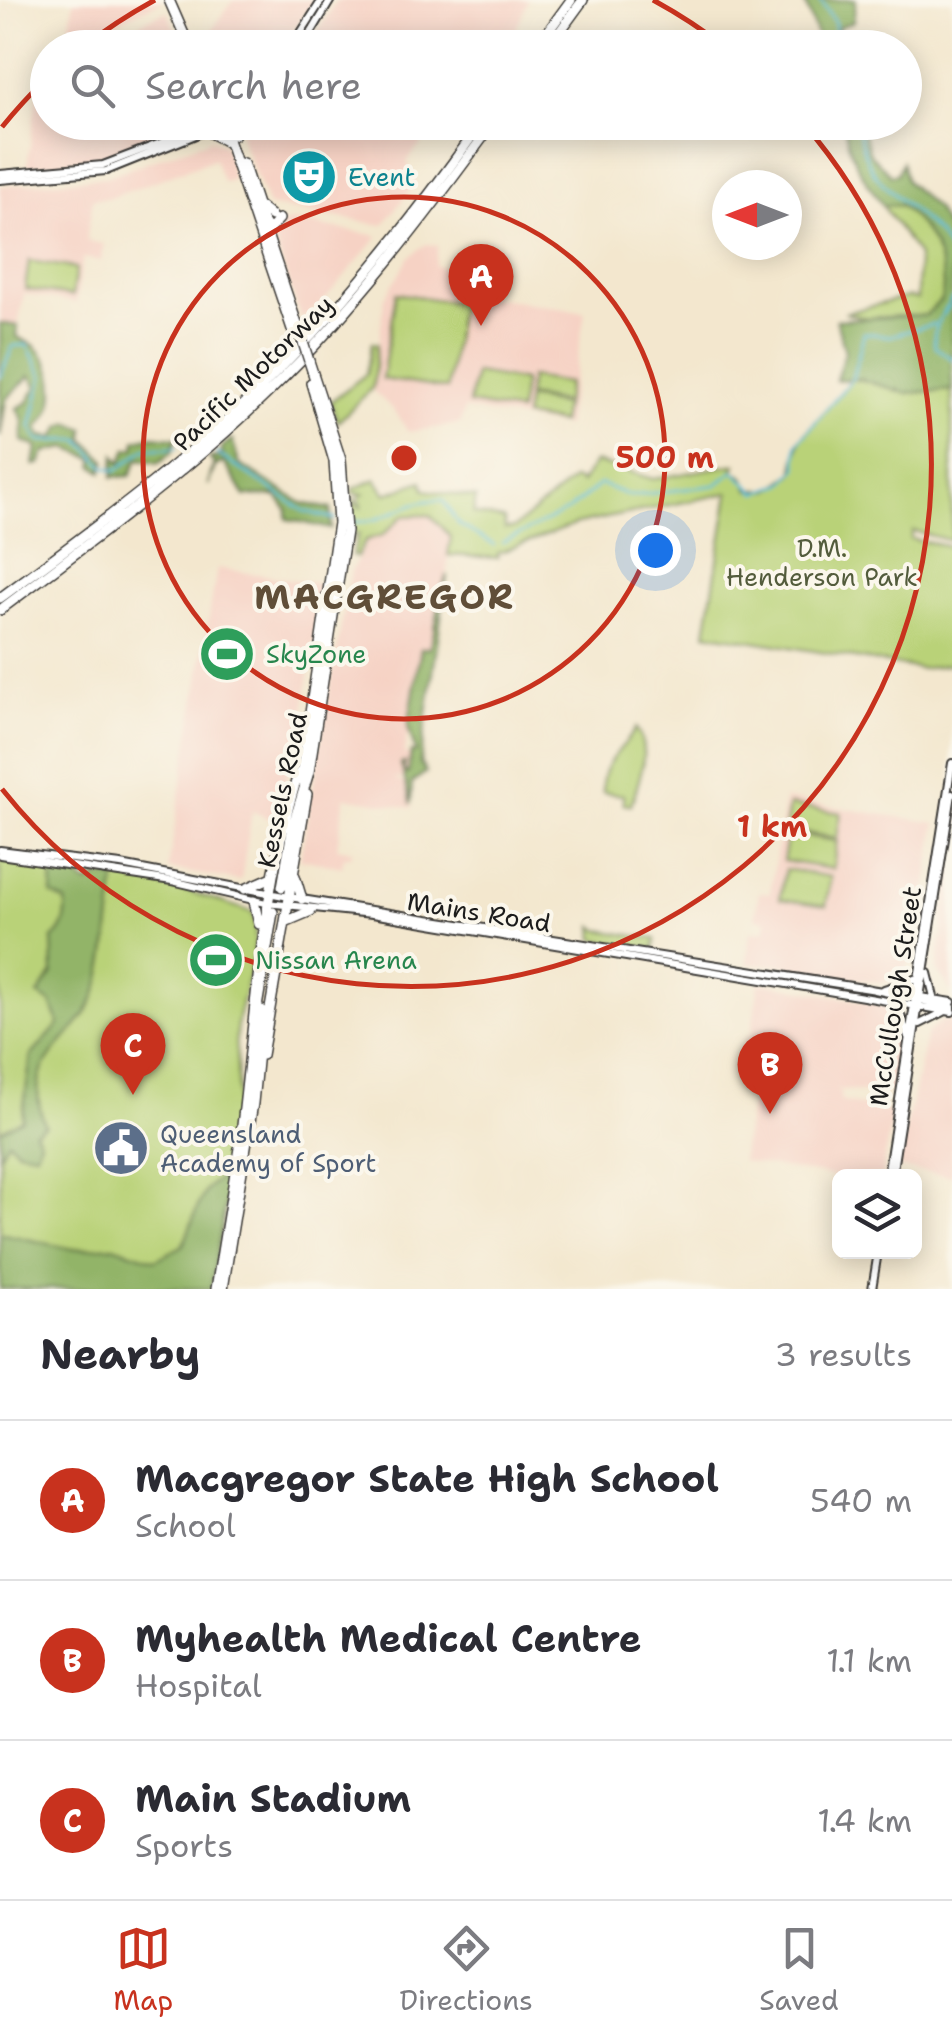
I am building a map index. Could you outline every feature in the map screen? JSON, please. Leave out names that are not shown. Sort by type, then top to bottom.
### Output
[{"type":"highway","points":[[172,0],[185,30]]},
{"type":"highway","points":[[549,30],[571,0]]},
{"type":"highway","points":[[561,30],[582,0]]},
{"type":"highway","name":"Kessels Road","points":[[232,140],[258,206],[296,333]]},
{"type":"highway","name":"Kessels Road","points":[[220,1289],[253,1103],[277,900],[309,772],[342,518],[336,435],[296,333],[232,140]]},
{"type":"highway","name":"Pacific Motorway","points":[[0,598],[177,462],[272,376],[375,265],[469,140]]},
{"type":"highway","name":"Pacific Motorway","points":[[0,610],[156,492],[271,390],[382,271],[480,140]]},
{"type":"highway","points":[[258,206],[275,217],[266,233]]},
{"type":"highway","name":"Kessels Road","points":[[220,1289],[277,900],[308,737],[342,518],[330,445],[307,363]]},
{"type":"highway","points":[[330,445],[336,435]]},
{"type":"highway","points":[[259,946],[277,900],[293,874],[309,772]]},
{"type":"highway","points":[[293,874],[302,899]]},
{"type":"highway","points":[[246,889],[311,910]]},
{"type":"highway","points":[[238,1150],[259,946],[254,901]]},
{"type":"main road","points":[[303,30],[322,0]]},
{"type":"main road","points":[[313,30],[332,0]]},
{"type":"main road","points":[[0,177],[103,166],[176,140]]},
{"type":"main road","points":[[0,177],[102,172],[191,140]]},
{"type":"main road","name":"McCullough Street","points":[[890,1169],[919,1024],[917,978],[952,764]]},
{"type":"main road","name":"McCullough Street","points":[[890,1169],[908,1038],[927,972],[952,794]]},
{"type":"main road","name":"Mains Road","points":[[0,852],[121,865],[246,889]]},
{"type":"main road","name":"Mains Road","points":[[0,852],[172,881],[254,901],[302,899],[882,989],[950,1008]]},
{"type":"main road","name":"Mains Road","points":[[311,910],[372,914],[896,1003],[934,997],[950,1008]]},
{"type":"main road","points":[[927,972],[934,997]]},
{"type":"main road","points":[[882,989],[917,978]]},
{"type":"main road","points":[[865,987],[872,993],[918,1001]]},
{"type":"main road","points":[[896,1003],[908,1038]]},
{"type":"main road","points":[[919,1024],[950,1008]]},
{"type":"main road","points":[[872,1289],[877,1259]]},
{"type":"shaded area","points":[[74,0],[163,0],[100,30],[73,30],[70,23]]},
{"type":"shaded area","points":[[233,0],[315,0],[294,30],[213,30]]},
{"type":"shaded area","points":[[337,0],[528,0],[516,30],[318,30]]},
{"type":"shaded area","points":[[167,11],[175,30],[143,30],[140,23]]},
{"type":"shaded area","points":[[31,140],[161,140],[110,159],[27,167]]},
{"type":"shaded area","points":[[213,140],[225,146],[233,179],[223,183],[214,159],[110,198],[93,199],[86,241],[104,244],[101,261],[83,258],[76,303],[24,294],[18,326],[0,323],[0,186],[106,177]]},
{"type":"shaded area","points":[[241,140],[425,140],[407,161],[416,183],[383,225],[268,206]]},
{"type":"shaded area","points":[[291,221],[379,236],[319,306],[301,319],[273,236],[278,226]]},
{"type":"shaded area","points":[[426,244],[438,246],[435,266],[453,269],[451,282],[469,285],[468,293],[585,312],[566,426],[464,409],[460,424],[408,432],[395,411],[373,391],[384,299],[409,257]]},
{"type":"shaded area","points":[[430,515],[451,538],[437,649],[421,648],[404,754],[421,756],[417,778],[393,779],[412,786],[412,808],[345,797],[337,848],[352,851],[351,856],[344,856],[342,867],[300,859],[351,571],[370,537],[403,516]]},
{"type":"shaded area","points":[[217,568],[321,584],[298,758],[291,758],[280,810],[272,820],[252,811],[241,881],[168,869]]},
{"type":"shaded area","points":[[785,799],[936,823],[917,951],[898,979],[880,982],[792,971],[788,965],[747,964],[750,932],[765,931],[766,920],[755,918],[759,892],[770,893]]},
{"type":"shaded area","points":[[948,851],[952,851],[952,993],[937,969],[949,881],[943,879]]},
{"type":"shaded area","points":[[759,982],[887,1007],[898,1021],[895,1088],[882,1094],[835,1089],[841,1092],[840,1101],[892,1112],[883,1169],[832,1169],[832,1176],[741,1161],[758,1056],[744,1053],[746,1038],[751,1036]]},
{"type":"shaded area","points":[[952,1020],[952,1176],[897,1168],[927,1033],[942,1021]]},
{"type":"green space","points":[[804,0],[856,0],[853,22],[838,30],[815,30]]},
{"type":"green space","points":[[848,140],[866,140],[870,154],[891,175],[897,174],[902,162],[906,181],[935,208],[952,238],[952,390],[906,393],[860,379],[836,380],[845,351],[836,320],[926,315],[942,299],[942,272],[928,235],[900,205],[883,206],[853,157]]},
{"type":"green space","points":[[900,205],[920,224],[934,247],[942,272],[942,299],[926,315],[868,318],[845,313],[907,297],[917,299],[918,256],[883,206]]},
{"type":"green space","points":[[29,261],[76,268],[72,296],[25,289]]},
{"type":"green space","points":[[396,293],[460,303],[447,389],[382,379]]},
{"type":"green space","points":[[0,323],[18,326],[17,336],[37,348],[53,377],[50,409],[38,427],[41,436],[54,438],[62,426],[70,423],[85,429],[84,439],[106,461],[102,472],[93,465],[95,459],[67,448],[45,452],[40,464],[34,465],[37,447],[22,441],[23,420],[17,408],[28,402],[37,386],[30,376],[6,399],[0,437]]},
{"type":"green space","points":[[372,343],[377,344],[373,387],[338,422],[330,402],[366,374]]},
{"type":"green space","points":[[475,373],[524,381],[519,412],[469,404]]},
{"type":"green space","points":[[530,377],[568,383],[565,402],[527,396]]},
{"type":"green space","name":"D.M. Henderson Park","points":[[852,379],[892,385],[906,393],[952,390],[952,541],[913,531],[911,539],[952,547],[952,664],[921,669],[706,633],[729,493],[577,524],[498,553],[498,558],[448,555],[451,537],[430,515],[403,516],[383,535],[366,540],[357,557],[352,555],[359,534],[354,533],[353,540],[354,499],[362,509],[359,496],[363,494],[353,493],[353,489],[376,479],[386,494],[422,481],[425,490],[476,498],[473,514],[504,519],[505,529],[514,528],[574,479],[581,483],[595,462],[653,479],[736,464],[734,471],[744,477],[750,490],[770,490],[793,474],[800,440]]},
{"type":"green space","points":[[527,398],[564,405],[561,423],[524,417]]},
{"type":"green space","points":[[153,436],[176,438],[172,452],[159,463],[138,459],[130,476],[113,477],[115,455],[121,463],[127,449],[135,448],[136,440]]},
{"type":"green space","points":[[232,439],[239,464],[302,503],[331,509],[331,529],[287,519],[287,509],[276,496],[245,496],[224,462],[215,466],[208,485],[214,463],[209,458],[223,457],[221,448]]},
{"type":"green space","points":[[447,575],[420,763],[426,772],[412,783],[411,804],[401,764],[405,763],[403,770],[408,774],[411,752],[416,752],[408,727],[421,648],[429,648]]},
{"type":"green space","points":[[636,728],[643,756],[631,805],[624,804],[623,795],[603,792],[602,782],[608,765]]},
{"type":"green space","points":[[789,805],[841,813],[837,838],[785,830]]},
{"type":"green space","points":[[788,833],[837,841],[833,869],[783,861]]},
{"type":"green space","points":[[0,859],[82,872],[80,878],[87,884],[102,878],[144,880],[253,912],[255,946],[236,1033],[235,1134],[213,1280],[0,1243]]},
{"type":"green space","points":[[53,867],[82,872],[80,878],[87,884],[99,877],[116,877],[105,958],[93,1001],[43,1069],[39,1102],[45,1125],[35,1131],[40,1141],[36,1153],[18,1150],[8,1141],[0,1155],[0,1131],[22,1119],[31,1056],[59,1024],[51,1003],[38,995],[53,973],[52,939],[62,927],[66,913],[66,902],[52,895]]},
{"type":"green space","points":[[785,869],[831,877],[826,906],[780,899]]},
{"type":"green space","points":[[594,926],[656,939],[654,949],[595,940]]},
{"type":"green space","points":[[230,1176],[211,1289],[0,1289],[0,1233],[73,1249],[114,1246],[155,1260],[182,1246],[204,1193],[219,1179]]},
{"type":"waterway","points":[[820,0],[835,30]]},
{"type":"waterway","points":[[860,140],[875,174],[940,237],[952,261]]},
{"type":"waterway","points":[[952,298],[934,339],[935,347],[952,359]]},
{"type":"waterway","points":[[502,543],[569,510],[600,484],[630,496],[716,485],[734,471],[757,493],[784,483],[797,468],[797,444],[852,379],[864,333],[890,336],[934,324]]},
{"type":"waterway","points":[[0,377],[13,346],[27,345],[43,376],[31,427],[39,441],[80,440],[105,467],[117,470],[145,449],[177,448]]},
{"type":"waterway","points":[[216,453],[304,511],[335,519]]},
{"type":"waterway","points":[[348,521],[373,520],[416,503],[443,500],[458,524],[494,545]]},
{"type":"tunnel","points":[[273,912],[277,886]]},
{"type":"place","name":"Event","points":[[309,177]]},
{"type":"place","name":"Macgregor State High School","points":[[481,326]]},
{"type":"place","name":"SkyZone","points":[[227,654]]},
{"type":"place","name":"Nissan Arena","points":[[216,960]]},
{"type":"place","name":"Main Stadium","points":[[133,1095]]},
{"type":"place","name":"Myhealth Medical Centre","points":[[770,1114]]},
{"type":"place","name":"Queensland Academy of Sport","points":[[121,1148]]},
{"type":"district","name":"MACGREGOR","points":[[385,597]]}]
